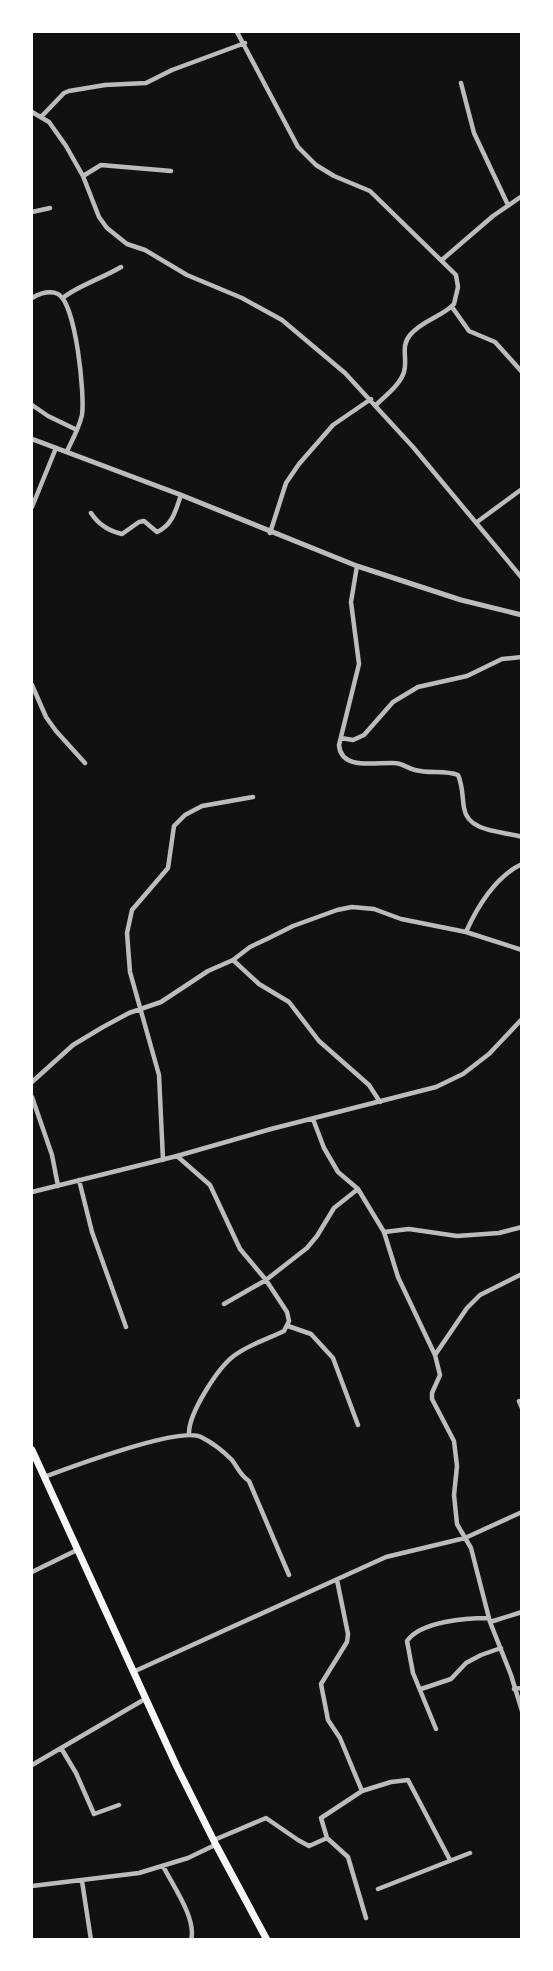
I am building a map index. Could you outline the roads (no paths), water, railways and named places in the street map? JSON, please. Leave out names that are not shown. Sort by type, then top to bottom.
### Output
[{"type":"highway","points":[[32,1450],[145,1699],[215,1842],[267,1940]]},
{"type":"street","points":[[237,32],[298,147],[316,166],[370,191],[443,259],[458,281],[452,307],[468,331],[495,342],[522,372]]},
{"type":"street","points":[[41,117],[69,90],[146,83],[172,70],[245,43]]},
{"type":"street","points":[[461,83],[474,133],[508,205]]},
{"type":"street","points":[[32,112],[49,122],[66,146],[83,176],[99,217],[119,238],[163,259],[187,275],[242,298],[293,329],[371,399],[522,578]]},
{"type":"street","points":[[83,176],[101,165],[171,172]]},
{"type":"street","points":[[443,259],[522,196]]},
{"type":"street","points":[[32,212],[50,208]]},
{"type":"street","points":[[63,298],[70,291],[101,279],[121,267]]},
{"type":"street","points":[[32,298],[50,292],[63,298],[75,334],[81,371],[82,413],[67,451]]},
{"type":"street","points":[[376,405],[402,377],[405,367],[404,346],[410,336],[424,323],[452,307]]},
{"type":"street","points":[[270,533],[286,482],[299,464],[333,425],[371,399]]},
{"type":"street","points":[[32,405],[77,430]]},
{"type":"street","points":[[32,439],[357,566],[461,600],[522,615]]},
{"type":"street","points":[[32,507],[56,447]]},
{"type":"street","points":[[477,522],[522,489]]},
{"type":"street","points":[[91,513],[97,523],[116,533],[122,534],[144,521],[158,531],[166,528],[173,519],[181,495]]},
{"type":"street","points":[[357,566],[351,602],[359,664],[339,745],[341,755],[360,764],[397,763],[414,770],[458,775],[463,791],[464,810],[472,822],[488,830],[522,837]]},
{"type":"street","points":[[341,738],[359,739],[393,702],[418,687],[467,676],[502,659],[522,657]]},
{"type":"street","points":[[32,685],[56,732],[85,763]]},
{"type":"street","points":[[163,1160],[159,1075],[130,972],[127,933],[132,910],[168,868],[174,826],[185,815],[202,806],[253,797]]},
{"type":"street","points":[[466,932],[494,886],[503,876],[522,864]]},
{"type":"street","points":[[32,1082],[73,1045],[129,1013],[161,1002],[208,971],[293,926],[352,907],[373,909],[401,919],[466,932],[522,950]]},
{"type":"street","points":[[233,960],[259,984],[289,1002],[318,1041],[369,1085],[380,1102]]},
{"type":"street","points":[[32,1192],[436,1087],[463,1074],[489,1054],[522,1019]]},
{"type":"street","points":[[32,1097],[52,1155],[58,1186]]},
{"type":"street","points":[[313,1119],[324,1148],[338,1171],[358,1189],[384,1232],[398,1277],[435,1355],[440,1375],[432,1399],[454,1441],[457,1524],[480,1579],[490,1620],[522,1711]]},
{"type":"street","points":[[177,1156],[209,1185],[240,1249],[266,1280],[287,1312],[288,1326],[284,1331],[233,1356],[203,1396],[189,1427],[189,1433]]},
{"type":"street","points":[[79,1180],[92,1232],[126,1327]]},
{"type":"street","points":[[224,1304],[266,1280],[307,1248],[334,1208],[358,1189]]},
{"type":"street","points":[[384,1232],[409,1229],[457,1236],[499,1233],[522,1227]]},
{"type":"street","points":[[435,1355],[467,1308],[480,1295],[522,1274]]},
{"type":"street","points":[[288,1326],[311,1334],[332,1358],[358,1425]]},
{"type":"street","points":[[519,1401],[522,1408]]},
{"type":"street","points":[[44,1477],[100,1456],[189,1433],[199,1436],[231,1460],[241,1476],[248,1481],[289,1575]]},
{"type":"street","points":[[133,1672],[386,1557],[465,1538],[522,1512]]},
{"type":"street","points":[[32,1572],[78,1550]]},
{"type":"street","points":[[337,1580],[347,1628],[347,1642],[324,1677],[321,1684],[322,1693],[328,1720],[340,1738],[362,1791]]},
{"type":"street","points":[[436,1729],[413,1673],[407,1641],[413,1633],[463,1618],[490,1620],[522,1612]]},
{"type":"street","points":[[421,1689],[451,1679],[466,1663],[501,1648]]},
{"type":"street","points":[[514,1689],[522,1688]]},
{"type":"street","points":[[32,1765],[145,1699]]},
{"type":"street","points":[[61,1748],[76,1773],[94,1814],[119,1805]]},
{"type":"street","points":[[366,1918],[348,1857],[327,1838],[321,1818],[362,1791],[408,1780],[450,1860]]},
{"type":"street","points":[[32,1886],[139,1873],[163,1866],[266,1818],[309,1846],[327,1838]]},
{"type":"street","points":[[378,1889],[470,1853]]},
{"type":"street","points":[[163,1866],[191,1921],[194,1931],[191,1940]]},
{"type":"street","points":[[82,1881],[90,1940]]}]
